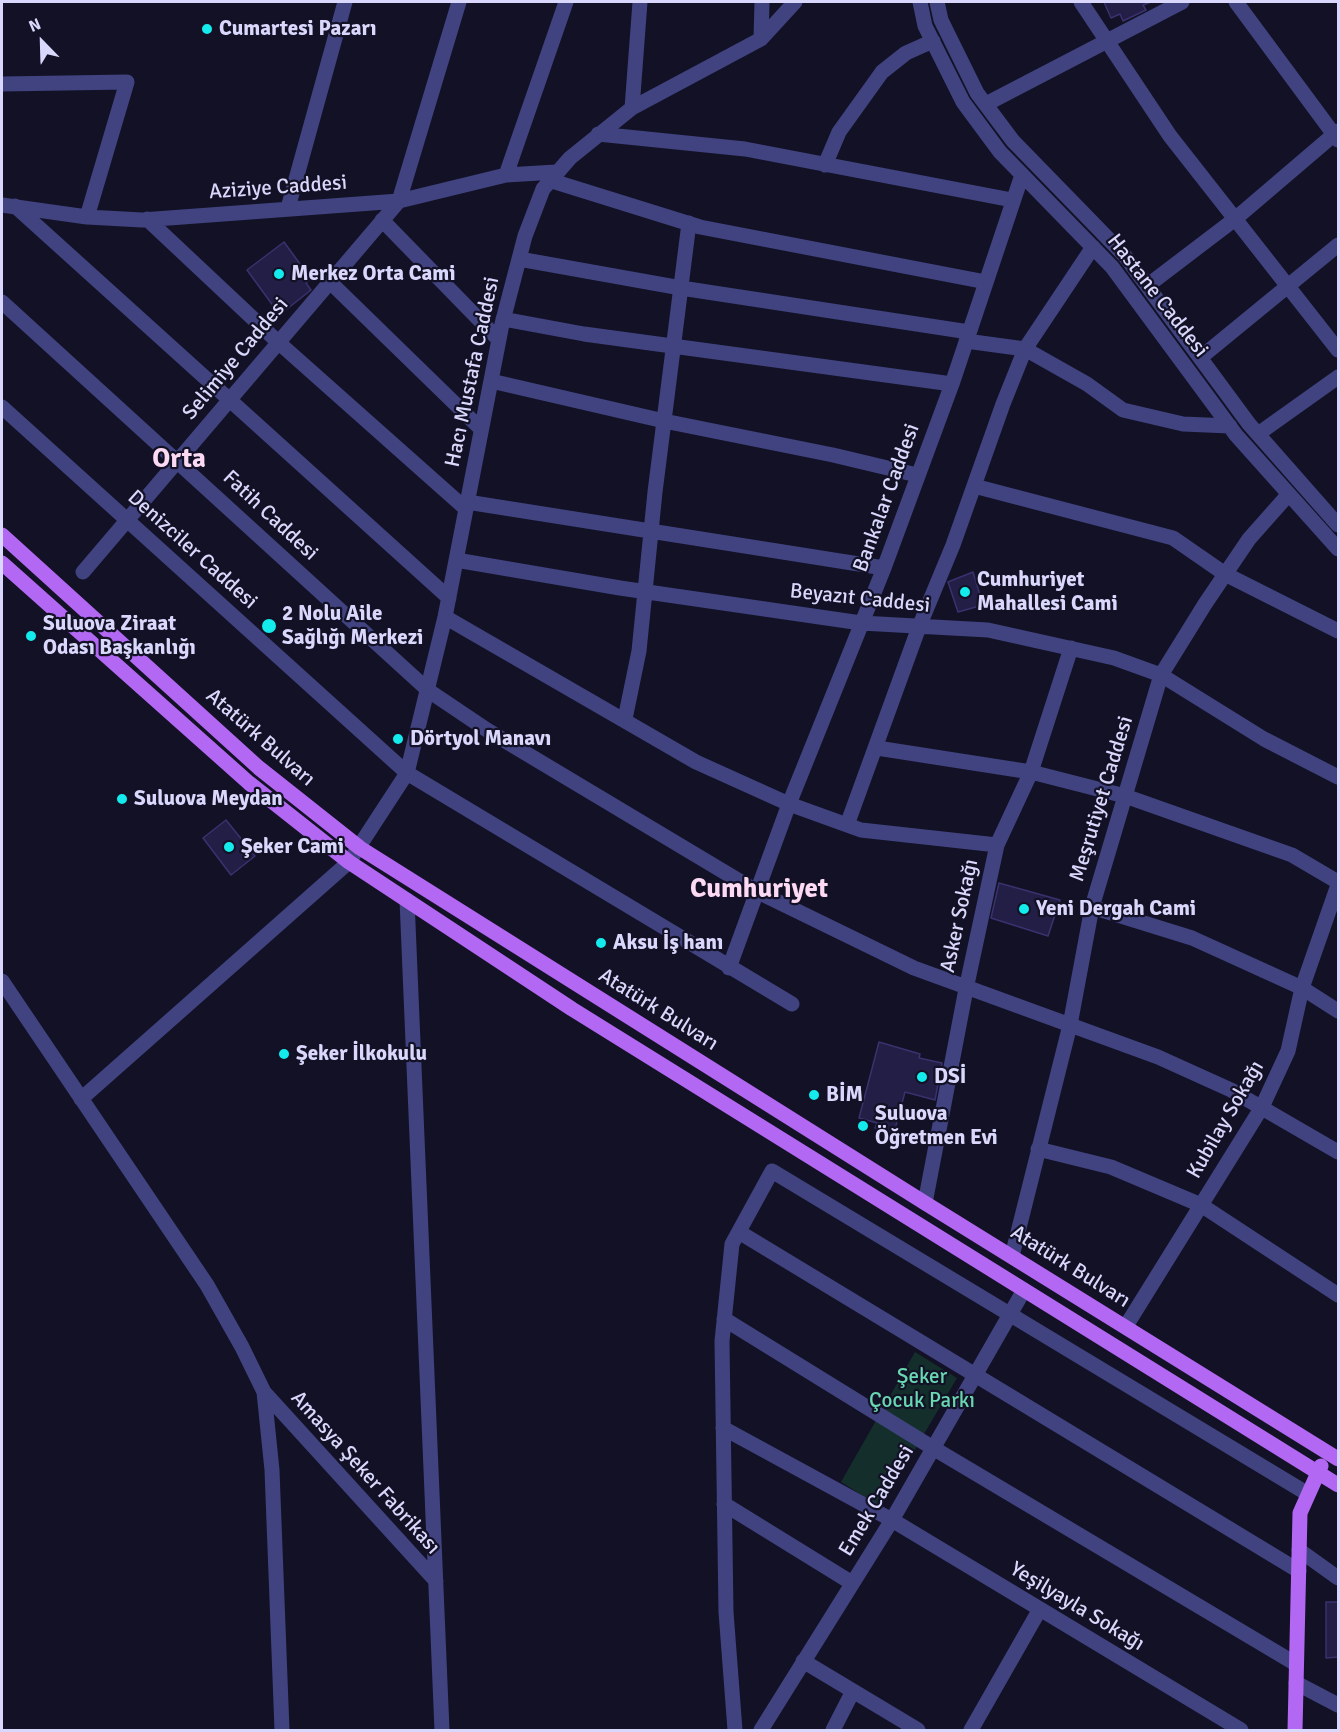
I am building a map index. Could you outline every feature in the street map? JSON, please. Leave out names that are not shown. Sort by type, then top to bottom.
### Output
[{"type":"main road","name":"Atatürk Bulvarı","points":[[2,535],[259,768],[360,848],[925,1203],[1334,1456]]},
{"type":"main road","name":"Atatürk Bulvarı","points":[[2,563],[249,783],[349,862],[572,1009],[1338,1485]]},
{"type":"main road","points":[[1295,1731],[1300,1513],[1317,1472],[1334,1456]]},
{"type":"street","points":[[288,208],[345,2]]},
{"type":"street","points":[[399,201],[459,2]]},
{"type":"street","points":[[507,175],[566,2]]},
{"type":"street","points":[[632,108],[640,2]]},
{"type":"street","points":[[761,39],[762,2]]},
{"type":"street","name":"Hacı Mustafa Caddesi","points":[[81,1099],[349,862],[407,773],[429,691],[445,617],[503,319],[539,198],[552,176],[598,134],[632,108],[761,39],[795,2]]},
{"type":"street","name":"Hastane Caddesi","points":[[920,2],[925,26],[963,102],[1000,152],[1112,267],[1230,426],[1288,495],[1338,549]]},
{"type":"street","name":"Hastane Caddesi","points":[[938,2],[941,20],[986,104],[1013,141],[1125,256],[1258,434],[1338,525]]},
{"type":"street","points":[[1081,2],[1105,42],[1170,136],[1338,350]]},
{"type":"street","points":[[986,104],[1182,2]]},
{"type":"street","points":[[1147,286],[1235,219],[1338,134],[1236,2]]},
{"type":"street","points":[[825,165],[839,132],[882,72],[906,53],[933,41]]},
{"type":"street","points":[[2,84],[127,82],[87,217]]},
{"type":"street","points":[[598,134],[745,149],[1012,200]]},
{"type":"street","name":"Bankalar Caddesi","points":[[729,968],[789,804],[884,568],[952,384],[1022,174]]},
{"type":"street","name":"Aziziye Caddesi","points":[[8,206],[87,217],[147,219],[399,201],[507,175],[552,176]]},
{"type":"street","points":[[552,176],[689,224],[986,282]]},
{"type":"street","name":"Selimiye Caddesi","points":[[83,572],[399,201]]},
{"type":"street","points":[[8,206],[229,400],[448,598]]},
{"type":"street","points":[[147,219],[278,342],[466,506],[884,568]]},
{"type":"street","points":[[382,220],[499,340]]},
{"type":"street","points":[[625,719],[639,651],[651,532],[689,224]]},
{"type":"street","points":[[1200,358],[1338,245]]},
{"type":"street","points":[[847,825],[919,627],[953,545],[1025,349],[1093,247]]},
{"type":"street","points":[[519,259],[968,336],[1025,349],[1087,384],[1123,410],[1183,424],[1230,426]]},
{"type":"street","points":[[330,282],[482,429]]},
{"type":"street","name":"Fatih Caddesi","points":[[2,302],[429,691],[487,730],[756,891],[914,968],[966,989],[1158,1057],[1262,1107],[1338,1152]]},
{"type":"street","points":[[503,319],[673,347],[952,384]]},
{"type":"street","points":[[1258,434],[1338,377]]},
{"type":"street","points":[[491,381],[917,475]]},
{"type":"street","name":"Denizciler Caddesi","points":[[2,407],[407,773],[792,1004]]},
{"type":"street","points":[[974,486],[1173,538],[1225,574],[1338,631]]},
{"type":"street","name":"Meşrutiyet Caddesi","points":[[1012,1256],[1070,1024],[1092,907],[1161,675],[1249,539],[1288,495]]},
{"type":"street","name":"Beyazıt Caddesi","points":[[456,561],[644,592],[861,623],[988,630],[1114,658],[1161,675],[1264,739],[1338,777]]},
{"type":"street","points":[[445,617],[696,762],[789,804],[861,830],[997,845]]},
{"type":"street","name":"Asker Sokağı","points":[[925,1203],[966,989],[997,845],[1031,772],[1071,648]]},
{"type":"street","points":[[877,747],[1031,772],[1125,796],[1292,855],[1338,883]]},
{"type":"street","name":"Kubilay Sokağı","points":[[1126,1326],[1262,1107],[1288,1051],[1302,988],[1338,883]]},
{"type":"street","points":[[407,900],[442,1731]]},
{"type":"street","points":[[1092,907],[1192,938],[1302,988],[1338,1011]]},
{"type":"street","points":[[2,981],[207,1285],[264,1392],[272,1470],[282,1731]]},
{"type":"street","points":[[1038,1149],[1111,1167],[1202,1206],[1338,1295]]},
{"type":"street","points":[[735,1731],[726,1612],[722,1341],[732,1244],[772,1171],[1308,1494]]},
{"type":"street","points":[[739,1232],[1299,1571]]},
{"type":"street","name":"Emek Caddesi","points":[[761,1731],[892,1520],[1024,1290]]},
{"type":"street","points":[[724,1319],[933,1448],[1296,1664]]},
{"type":"street","name":"Amasya Şeker Fabrikası","points":[[264,1392],[436,1581]]},
{"type":"street","name":"Yeşilyayla Sokağı","points":[[723,1428],[892,1520],[1241,1731]]},
{"type":"street","points":[[724,1504],[852,1583]]},
{"type":"street","points":[[1299,1550],[1338,1578]]},
{"type":"street","points":[[971,1731],[1041,1610]]},
{"type":"street","points":[[803,1661],[918,1731]]},
{"type":"street","points":[[1296,1683],[1338,1705]]},
{"type":"street","points":[[833,1731],[853,1691]]},
{"type":"green space","name":"Şeker Çocuk Parkı","points":[[915,1352],[957,1378],[881,1507],[841,1482]]},
{"type":"building","points":[[1104,2],[1151,2],[1143,5],[1146,10],[1123,21],[1120,14],[1111,18]]},
{"type":"building","name":"Merkez Orta Cami","points":[[284,242],[311,279],[306,283],[311,290],[287,309],[281,302],[274,307],[247,270]]},
{"type":"building","name":"Cumhuriyet Mahallesi Cami","points":[[973,572],[983,605],[958,612],[948,582]]},
{"type":"building","name":"Şeker Cami","points":[[226,820],[255,856],[231,875],[203,838]]},
{"type":"building","name":"Yeni Dergah Cami","points":[[999,883],[1060,900],[1048,936],[991,918]]},
{"type":"building","points":[[879,1042],[920,1054],[919,1058],[942,1063],[935,1100],[905,1092],[894,1133],[875,1128],[877,1123],[859,1118]]},
{"type":"building","points":[[1326,1602],[1338,1602],[1338,1657],[1326,1658]]},
{"type":"place","name":"Cumartesi Pazarı","points":[[207,29]]},
{"type":"place","name":"Merkez Orta Cami","points":[[279,274]]},
{"type":"place","name":"Cumhuriyet Mahallesi Cami","points":[[965,592]]},
{"type":"place","name":"2 Nolu Aile Sağlığı Merkezi","points":[[269,626]]},
{"type":"place","name":"Suluova Ziraat Odası Başkanlığı","points":[[31,636]]},
{"type":"place","name":"Dörtyol Manavı","points":[[398,739]]},
{"type":"place","name":"Suluova Meydan","points":[[122,799]]},
{"type":"place","name":"Şeker Cami","points":[[229,847]]},
{"type":"place","name":"Yeni Dergah Cami","points":[[1024,909]]},
{"type":"place","name":"Aksu İş hanı","points":[[601,943]]},
{"type":"place","name":"Şeker İlkokulu","points":[[284,1054]]},
{"type":"place","name":"DSİ","points":[[922,1077]]},
{"type":"place","name":"BİM","points":[[814,1095]]},
{"type":"place","name":"Suluova Öğretmen Evi","points":[[863,1126]]},
{"type":"district","name":"Orta","points":[[179,460]]},
{"type":"district","name":"Cumhuriyet","points":[[759,890]]}]
